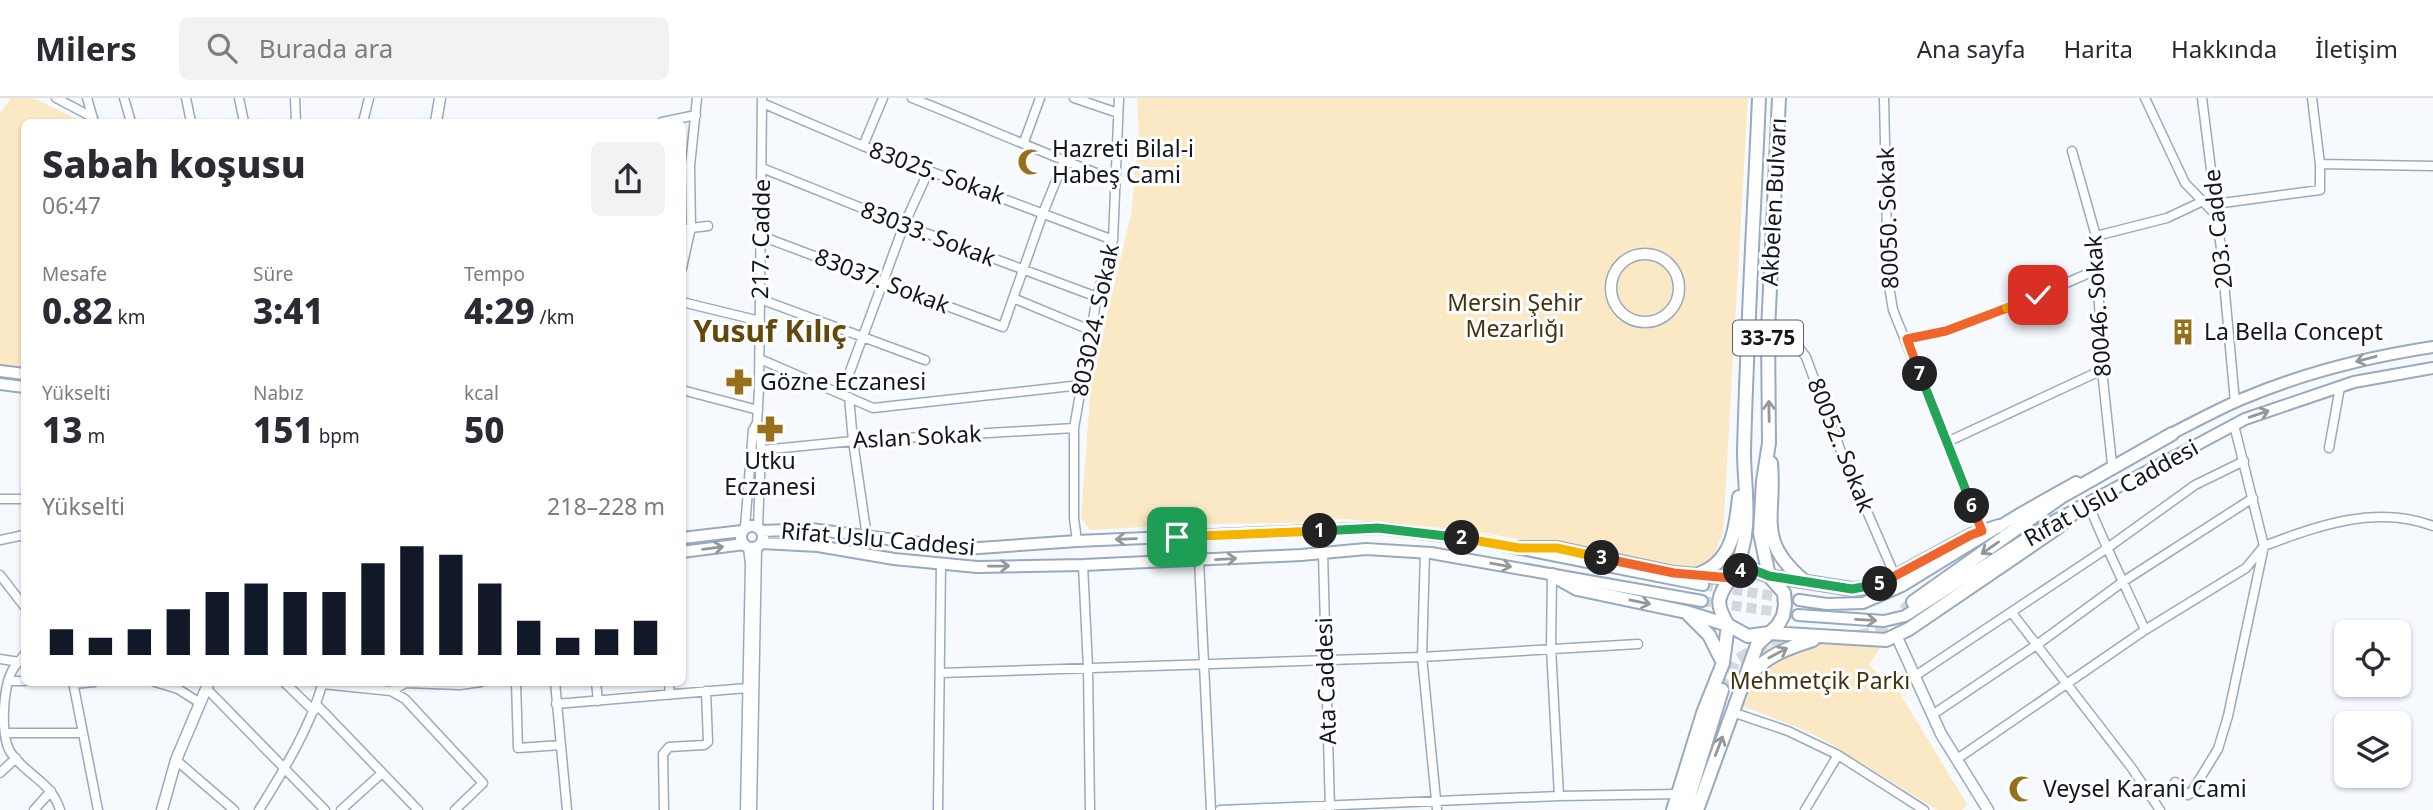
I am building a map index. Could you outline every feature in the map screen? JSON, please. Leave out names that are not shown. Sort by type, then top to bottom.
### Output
[{"type":"main road","name":"Akbelen Bulvarı","points":[[1727,581],[1740,558],[1746,528],[1744,454],[1759,98]]},
{"type":"main road","name":"Akbelen Bulvarı","points":[[1769,633],[1783,617],[1786,605],[1784,593],[1769,576],[1760,533],[1763,481],[1769,443],[1768,331],[1779,98]]},
{"type":"main road","name":"Rıfat Uslu Caddesi","points":[[1799,600],[1827,604],[1863,603],[1902,586],[2065,488],[2235,402],[2374,356],[2433,347]]},
{"type":"main road","name":"Rıfat Uslu Caddesi","points":[[1798,615],[1884,621],[1905,617],[2054,521],[2234,425],[2339,393],[2433,370]]},
{"type":"main road","points":[[0,371],[21,374]]},
{"type":"main road","points":[[0,384],[21,387]]},
{"type":"main road","points":[[1913,602],[2061,497],[2172,434]]},
{"type":"main road","name":"33-75","points":[[1769,443],[1772,540],[1784,563],[1804,580]]},
{"type":"main road","name":"33-75","points":[[1694,575],[1709,570],[1718,562],[1735,534],[1744,454]]},
{"type":"main road","points":[[1552,575],[1577,589],[1686,612],[1728,625],[1748,636],[1769,633],[1886,640],[2057,528],[2084,506]]},
{"type":"main road","name":"Rifat Uslu Caddesi","points":[[686,537],[754,526],[760,529],[811,529],[965,549],[1077,541],[1378,528],[1476,540],[1703,585]]},
{"type":"main road","points":[[1519,548],[1557,548],[1674,573],[1727,581],[1743,570],[1751,569],[1769,576],[1852,589],[1875,587],[1971,535],[1999,526]]},
{"type":"main road","points":[[744,529],[741,540],[752,545]]},
{"type":"main road","name":"Rifat Uslu Caddesi","points":[[752,545],[763,535],[760,529]]},
{"type":"main road","points":[[686,552],[752,545]]},
{"type":"main road","name":"Rifat Uslu Caddesi","points":[[752,545],[818,546],[894,559],[977,567],[1199,560],[1366,549],[1425,552],[1702,601]]},
{"type":"main road","name":"33-75","points":[[1673,810],[1703,713],[1723,663],[1728,625],[1719,601],[1727,581]]},
{"type":"main road","points":[[1686,612],[1709,635],[1723,663]]},
{"type":"main road","name":"33-75","points":[[1697,810],[1757,645],[1769,633]]},
{"type":"main road","points":[[1743,682],[1760,663],[1785,649],[1822,637]]},
{"type":"main road","points":[[1685,810],[1722,690]]},
{"type":"street","points":[[56,98],[91,119]]},
{"type":"street","points":[[87,98],[93,119]]},
{"type":"street","points":[[124,98],[130,119]]},
{"type":"street","points":[[186,98],[190,119]]},
{"type":"street","points":[[239,98],[243,119]]},
{"type":"street","points":[[295,98],[296,119]]},
{"type":"street","points":[[364,119],[369,98]]},
{"type":"street","points":[[436,119],[440,98]]},
{"type":"street","points":[[696,98],[696,116],[686,167],[687,228],[708,226]]},
{"type":"street","points":[[863,146],[883,98]]},
{"type":"street","points":[[912,98],[1024,142],[1063,162],[1115,180]]},
{"type":"street","points":[[1024,142],[1040,98]]},
{"type":"street","points":[[1074,98],[1118,113]]},
{"type":"street","name":"803024. Sokak","points":[[1077,541],[1074,518],[1074,428],[1090,330],[1113,240],[1119,98]]},
{"type":"street","name":"80050. Sokak","points":[[1884,98],[1888,280],[1893,310],[1907,339],[1982,531]]},
{"type":"street","points":[[2145,98],[2185,183],[2217,215]]},
{"type":"street","name":"203. Cadde","points":[[2202,98],[2217,215],[2235,402]]},
{"type":"street","points":[[2215,204],[2320,190],[2320,164],[2312,98]]},
{"type":"street","name":"83025. Sokak","points":[[762,101],[863,146],[1113,240]]},
{"type":"street","name":"217. Cadde","points":[[760,529],[761,450],[758,410],[762,101]]},
{"type":"street","points":[[679,119],[696,116]]},
{"type":"street","name":"80046. Sokak","points":[[2072,151],[2096,236],[2102,370],[2112,464]]},
{"type":"street","points":[[1063,162],[1013,298],[1090,330]]},
{"type":"street","points":[[2320,164],[2433,166]]},
{"type":"street","name":"83033. Sokak","points":[[762,168],[904,225],[1097,297]]},
{"type":"street","points":[[867,537],[846,395],[863,338],[904,225],[929,170]]},
{"type":"street","points":[[2096,236],[2167,218],[2203,201]]},
{"type":"street","name":"83037. Sokak","points":[[761,236],[1003,327],[1013,298]]},
{"type":"street","points":[[1638,254],[1659,257],[1668,263],[1678,281],[1679,292],[1670,311],[1661,318],[1640,321],[1629,318],[1620,310],[1611,289],[1618,267],[1638,254]]},
{"type":"street","points":[[1907,339],[1946,331],[1980,319],[2096,270]]},
{"type":"street","points":[[760,299],[925,360]]},
{"type":"street","points":[[686,303],[760,321]]},
{"type":"street","name":"80052. Sokak","points":[[1768,331],[1794,341],[1806,357],[1840,449],[1895,576]]},
{"type":"street","points":[[760,359],[873,408],[1081,385]]},
{"type":"street","points":[[1947,442],[2102,370]]},
{"type":"street","points":[[686,391],[758,410]]},
{"type":"street","points":[[2329,449],[2339,393]]},
{"type":"street","points":[[2175,782],[2188,794],[2191,793],[2218,749],[2228,716],[2264,546],[2234,425]]},
{"type":"street","name":"217. Cadde","points":[[744,529],[752,430],[758,427]]},
{"type":"street","name":"Aslan Sokak","points":[[761,450],[853,440],[1074,428]]},
{"type":"street","points":[[1915,676],[2106,550],[2195,485],[2244,461]]},
{"type":"street","points":[[1932,715],[2038,644],[2124,581],[2253,498]]},
{"type":"street","points":[[0,499],[21,499]]},
{"type":"street","points":[[2084,506],[2124,581],[2145,629]]},
{"type":"street","points":[[1957,759],[2145,629],[2246,568],[2264,546],[2315,526],[2378,516],[2399,516],[2433,526]]},
{"type":"street","points":[[0,540],[21,536]]},
{"type":"street","points":[[745,810],[752,545]]},
{"type":"street","points":[[752,545],[752,810]]},
{"type":"street","points":[[1425,552],[1422,657],[1437,805]]},
{"type":"street","name":"Ata Caddesi","points":[[1323,553],[1329,808]]},
{"type":"street","points":[[1199,560],[1211,810]]},
{"type":"street","points":[[938,810],[941,563]]},
{"type":"street","points":[[1083,565],[1090,810]]},
{"type":"street","points":[[0,575],[21,602]]},
{"type":"street","points":[[1552,575],[1551,648],[1559,796]]},
{"type":"street","points":[[0,587],[10,588]]},
{"type":"street","points":[[2012,613],[2038,644],[2160,810]]},
{"type":"street","points":[[1896,635],[1941,734],[1988,810]]},
{"type":"street","points":[[940,673],[1422,657],[1638,644]]},
{"type":"street","points":[[0,659],[21,659]]},
{"type":"street","points":[[21,661],[8,681],[2,722],[5,733],[3,746],[56,795],[60,810]]},
{"type":"street","points":[[8,681],[21,681]]},
{"type":"street","points":[[74,686],[98,810]]},
{"type":"street","points":[[168,686],[200,703]]},
{"type":"street","points":[[162,810],[176,760],[208,686],[326,810]]},
{"type":"street","points":[[289,686],[315,708],[418,810]]},
{"type":"street","points":[[259,810],[285,769],[315,708],[321,686]]},
{"type":"street","points":[[374,686],[392,687],[483,783],[455,810]]},
{"type":"street","points":[[516,686],[518,748],[561,745]]},
{"type":"street","points":[[555,686],[567,810]]},
{"type":"street","points":[[596,686],[598,701]]},
{"type":"street","points":[[669,686],[670,695]]},
{"type":"street","points":[[556,705],[747,688]]},
{"type":"street","points":[[664,810],[663,754],[669,747],[708,742],[706,691]]},
{"type":"street","points":[[1732,712],[1788,731],[1838,755],[1924,810]]},
{"type":"street","points":[[5,733],[83,733]]},
{"type":"street","points":[[1805,810],[1838,755]]},
{"type":"street","points":[[0,773],[16,758]]},
{"type":"street","points":[[176,760],[234,810]]},
{"type":"street","points":[[341,810],[382,773]]},
{"type":"street","points":[[34,810],[51,791]]},
{"type":"street","points":[[1220,810],[1437,805],[1466,800],[1678,794]]},
{"type":"street","points":[[1513,798],[1514,810]]},
{"type":"street","points":[[1466,800],[1468,810]]},
{"type":"green space","points":[[11,98],[33,98],[77,119],[21,119],[21,369],[0,366],[0,113]]},
{"type":"green space","name":"Mersin Şehir Mezarlığı","points":[[1137,98],[1748,98],[1723,533],[1711,562],[1698,570],[1467,530],[1321,517],[1300,523],[1199,524],[1090,530],[1081,518],[1091,383],[1131,214],[1139,137]]},
{"type":"green space","name":"Mehmetçik Parkı","points":[[1798,628],[1873,633],[1884,642],[1869,665],[1899,692],[1967,804],[1962,810],[1937,810],[1826,741],[1742,706],[1756,657],[1770,642]]},
{"type":"tunnel","points":[[1703,585],[1799,600]]},
{"type":"tunnel","points":[[1702,601],[1798,615]]},
{"type":"tunnel","points":[[1858,636],[1881,631],[1913,602]]},
{"type":"tunnel","points":[[1722,690],[1735,661],[1777,637],[1789,637]]},
{"type":"place","name":"Hazreti Bilal-i Habeş Cami","points":[[1031,162]]},
{"type":"place","name":"La Bella Concept","points":[[2183,332]]},
{"type":"place","name":"Gözne Eczanesi","points":[[739,382]]},
{"type":"place","name":"Utku Eczanesi","points":[[770,429]]},
{"type":"place","name":"Veysel Karani Cami","points":[[2022,789]]},
{"type":"district","name":"Yusuf Kılıç","points":[[770,332]]},
{"type":"route","points":[[1177,537],[1378,528],[1519,548],[1557,548],[1674,573],[1731,578],[1743,570],[1751,569],[1760,570],[1769,576],[1852,589],[1875,587],[1982,531],[1907,339],[1946,331],[2038,295]]}]
